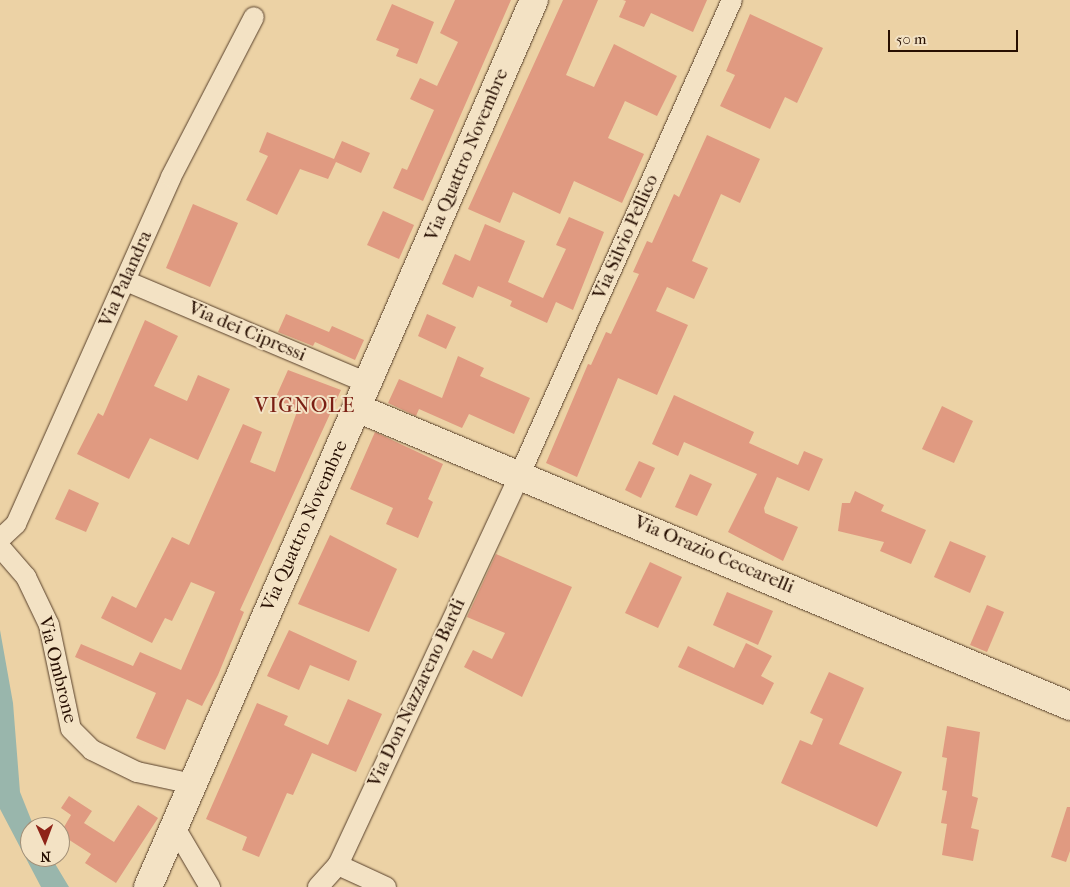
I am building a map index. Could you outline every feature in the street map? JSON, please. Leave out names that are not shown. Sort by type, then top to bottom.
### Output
[{"type":"main road","name":"Via Quattro Novembre","points":[[148,887],[534,0]]},
{"type":"main road","name":"Via Orazio Ceccarelli","points":[[357,408],[520,474],[1070,706]]},
{"type":"street","name":"Via Silvio Pellico","points":[[520,474],[732,0]]},
{"type":"street","name":"Via Palandra","points":[[0,539],[16,524],[126,281],[170,177],[254,17]]},
{"type":"street","name":"Via dei Cipressi","points":[[126,281],[368,383]]},
{"type":"street","name":"Via Don Nazzareno Bardi","points":[[318,887],[338,865],[520,474]]},
{"type":"street","name":"Via Ombrone","points":[[0,546],[26,577],[49,625],[71,729],[92,750],[137,772],[193,784]]},
{"type":"street","points":[[174,826],[210,887]]},
{"type":"street","points":[[338,865],[386,887]]},
{"type":"water","points":[[0,630],[13,703],[20,792],[30,817],[20,817],[20,847],[0,809]]},
{"type":"water","points":[[30,867],[57,867],[69,887],[41,887]]},
{"type":"building","points":[[455,0],[511,0],[423,201],[393,188],[402,168],[407,170],[434,110],[410,99],[420,78],[437,86],[458,42],[440,33]]},
{"type":"building","points":[[563,0],[598,0],[566,75],[594,87],[614,44],[677,76],[657,116],[625,101],[608,138],[644,154],[622,203],[574,181],[560,214],[513,192],[500,223],[468,209]]},
{"type":"building","points":[[623,0],[707,0],[693,32],[651,13],[644,27],[619,17],[626,1]]},
{"type":"building","points":[[392,4],[434,22],[417,64],[396,56],[399,49],[376,40]]},
{"type":"building","points":[[750,14],[823,48],[797,103],[785,97],[770,129],[720,106],[735,75],[726,71]]},
{"type":"building","points":[[267,132],[334,159],[342,141],[370,153],[361,173],[336,162],[328,179],[300,169],[277,215],[246,200],[268,156],[259,152]]},
{"type":"building","points":[[707,135],[760,159],[740,203],[721,194],[692,261],[708,268],[694,299],[667,287],[656,311],[688,325],[657,395],[618,378],[577,477],[546,463],[588,364],[591,365],[606,332],[611,334],[639,274],[633,272],[647,241],[652,243],[674,194],[679,197]]},
{"type":"building","points":[[193,204],[238,223],[210,287],[166,268]]},
{"type":"building","points":[[383,211],[414,225],[399,259],[367,245]]},
{"type":"building","points":[[569,217],[604,232],[573,310],[556,302],[547,323],[510,306],[512,301],[478,286],[473,298],[442,284],[455,254],[470,261],[485,224],[525,241],[508,282],[543,298],[566,249],[556,245]]},
{"type":"building","points":[[286,314],[329,332],[332,326],[364,340],[355,360],[315,342],[313,346],[278,332]]},
{"type":"building","points":[[427,314],[456,327],[446,349],[418,336]]},
{"type":"building","points":[[145,320],[178,336],[154,386],[187,401],[198,375],[230,389],[198,460],[150,438],[129,479],[77,454],[98,413],[103,416]]},
{"type":"building","points":[[458,356],[484,368],[480,376],[530,398],[514,434],[469,414],[462,428],[419,409],[416,416],[388,403],[399,379],[442,398]]},
{"type":"building","points":[[288,370],[341,390],[240,610],[244,612],[218,675],[202,706],[187,699],[165,750],[136,738],[156,693],[75,657],[81,644],[133,666],[140,652],[181,670],[215,592],[191,582],[172,621],[165,618],[152,643],[101,618],[112,596],[136,608],[172,537],[189,545],[243,424],[262,432],[250,462],[275,472],[298,409],[275,399]]},
{"type":"building","points":[[674,395],[754,432],[749,443],[798,465],[804,451],[823,459],[809,491],[777,477],[764,508],[765,513],[798,527],[783,561],[728,532],[757,474],[684,442],[678,456],[652,444]]},
{"type":"building","points":[[942,406],[973,421],[954,463],[922,449]]},
{"type":"building","points":[[375,432],[443,464],[428,499],[433,502],[418,538],[386,524],[393,508],[350,489]]},
{"type":"building","points":[[639,461],[655,468],[641,498],[625,490]]},
{"type":"building","points":[[690,474],[712,484],[697,516],[675,507]]},
{"type":"building","points":[[69,489],[99,503],[86,532],[55,519]]},
{"type":"building","points":[[855,491],[884,505],[881,511],[926,530],[911,564],[880,551],[884,542],[838,531],[842,503],[850,503]]},
{"type":"building","points":[[330,535],[397,569],[369,632],[298,604]]},
{"type":"building","points":[[950,541],[986,556],[970,593],[934,577]]},
{"type":"building","points":[[496,554],[572,587],[522,697],[464,667],[473,650],[492,659],[505,633],[467,617]]},
{"type":"building","points":[[650,562],[682,577],[658,628],[625,613]]},
{"type":"building","points":[[727,592],[773,611],[758,645],[713,625]]},
{"type":"building","points":[[987,605],[1004,612],[987,652],[970,645]]},
{"type":"building","points":[[289,630],[357,661],[349,681],[310,665],[299,690],[267,676]]},
{"type":"building","points":[[746,643],[772,656],[761,676],[774,683],[763,705],[678,667],[688,646],[734,668]]},
{"type":"building","points":[[829,672],[864,688],[839,744],[902,772],[877,827],[781,783],[800,740],[812,745],[823,719],[810,713]]},
{"type":"building","points":[[348,699],[382,714],[356,772],[312,753],[293,795],[287,793],[259,857],[242,850],[247,837],[206,819],[257,703],[288,716],[284,725],[328,745]]},
{"type":"building","points":[[947,726],[980,732],[972,796],[978,798],[971,828],[979,830],[973,861],[942,855],[947,824],[941,823],[947,791],[942,790],[947,758],[942,757]]},
{"type":"building","points":[[69,796],[92,811],[84,823],[114,842],[138,805],[158,818],[116,883],[85,863],[91,854],[70,840],[71,815],[61,808]]},
{"type":"building","points":[[1067,807],[1070,807],[1070,851],[1066,862],[1051,857]]},
{"type":"district","name":"VIGNOLE","points":[[305,405]]}]
